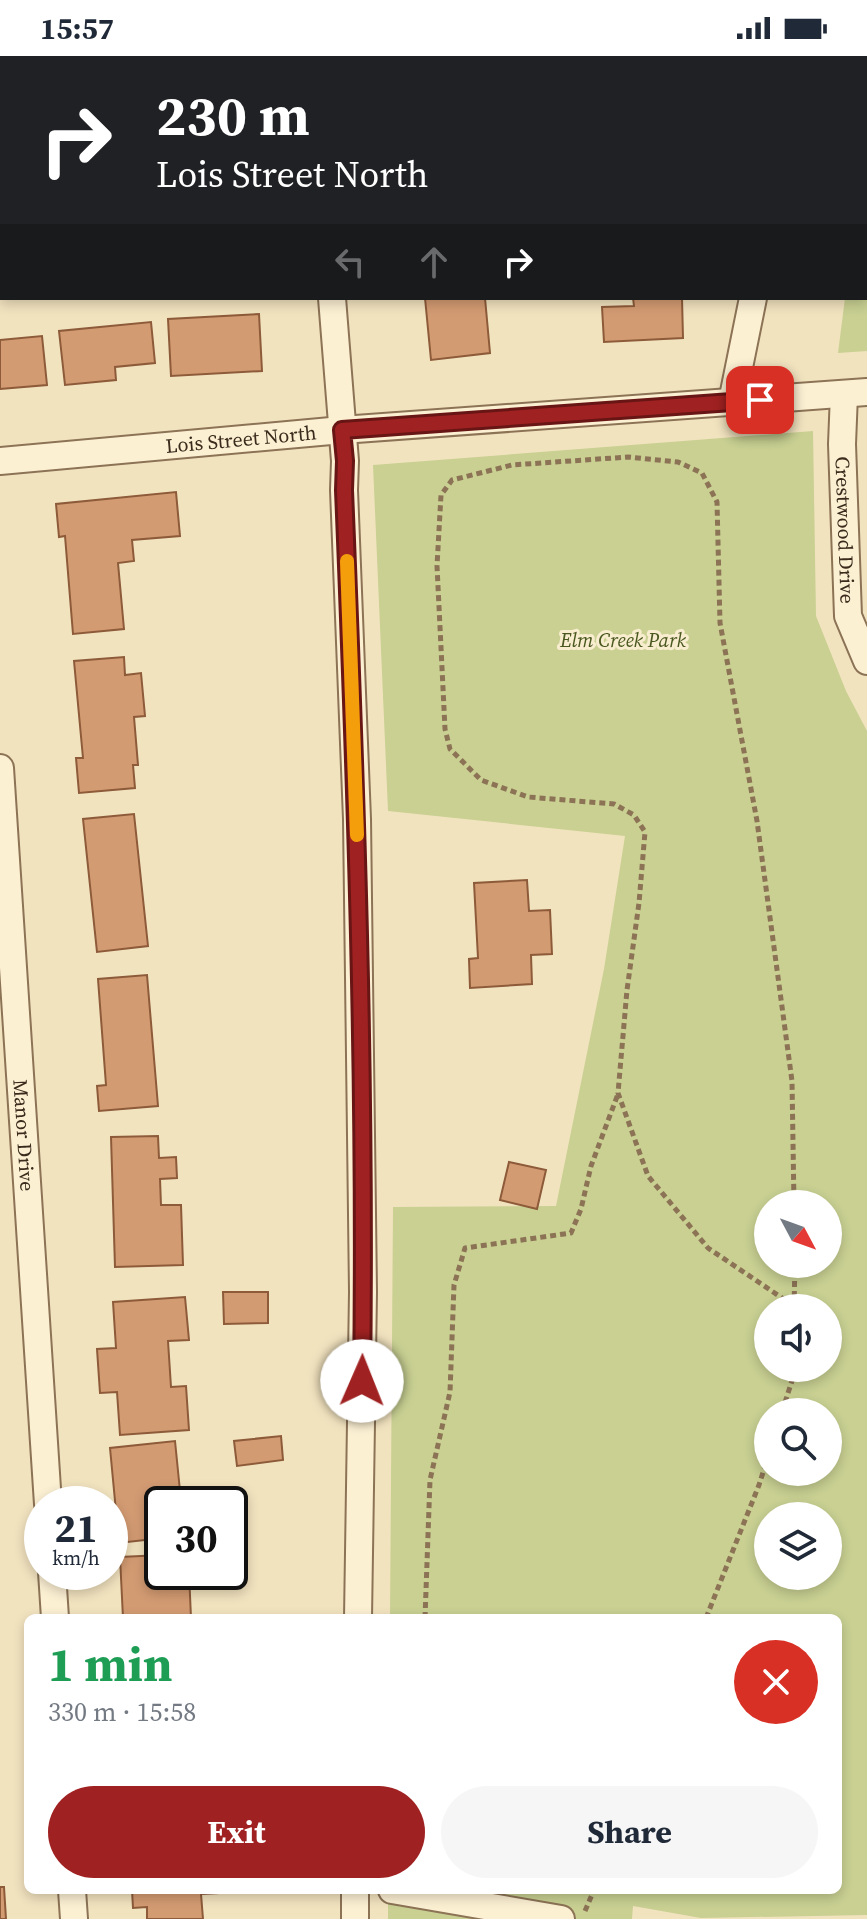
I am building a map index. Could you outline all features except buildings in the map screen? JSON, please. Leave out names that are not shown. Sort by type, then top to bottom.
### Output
[{"type":"street","points":[[332,300],[345,461],[357,819],[363,1292],[358,1614]]},
{"type":"street","points":[[732,402],[753,300]]},
{"type":"street","name":"Lois Street North","points":[[0,461],[342,430],[856,393]]},
{"type":"street","name":"Crestwood Drive","points":[[856,393],[842,444],[848,616],[867,661]]},
{"type":"street","name":"Manor Drive","points":[[0,768],[47,1486]]},
{"type":"street","points":[[53,1590],[55,1614]]},
{"type":"street","points":[[72,1894],[74,1919]]},
{"type":"street","points":[[355,1894],[355,1919]]},
{"type":"street","points":[[415,1894],[561,1919]]},
{"type":"path","points":[[425,1614],[430,1480],[450,1392],[454,1285],[465,1248],[571,1233],[618,1093],[645,832],[634,815],[614,804],[528,797],[481,780],[450,749],[445,729],[437,566],[441,495],[452,480],[512,465],[628,457],[678,462],[702,473],[717,502],[720,623],[757,821],[792,1081],[794,1190]]},
{"type":"path","points":[[618,1093],[648,1176],[708,1248],[775,1294]]},
{"type":"path","points":[[708,1614],[759,1486]]},
{"type":"path","points":[[581,1919],[592,1894]]},
{"type":"green space","points":[[845,300],[867,300],[867,351],[838,353]]},
{"type":"green space","name":"Elm Creek Park","points":[[813,431],[816,616],[846,691],[867,731],[867,1915],[701,1918],[633,1906],[632,1919],[388,1919],[388,1894],[842,1894],[842,1614],[390,1614],[393,1207],[556,1206],[604,969],[625,836],[388,811],[373,465]]},
{"type":"slow traffic","points":[[347,561],[357,835]]},
{"type":"route","points":[[362,1381],[357,819],[342,430],[760,400]]}]
